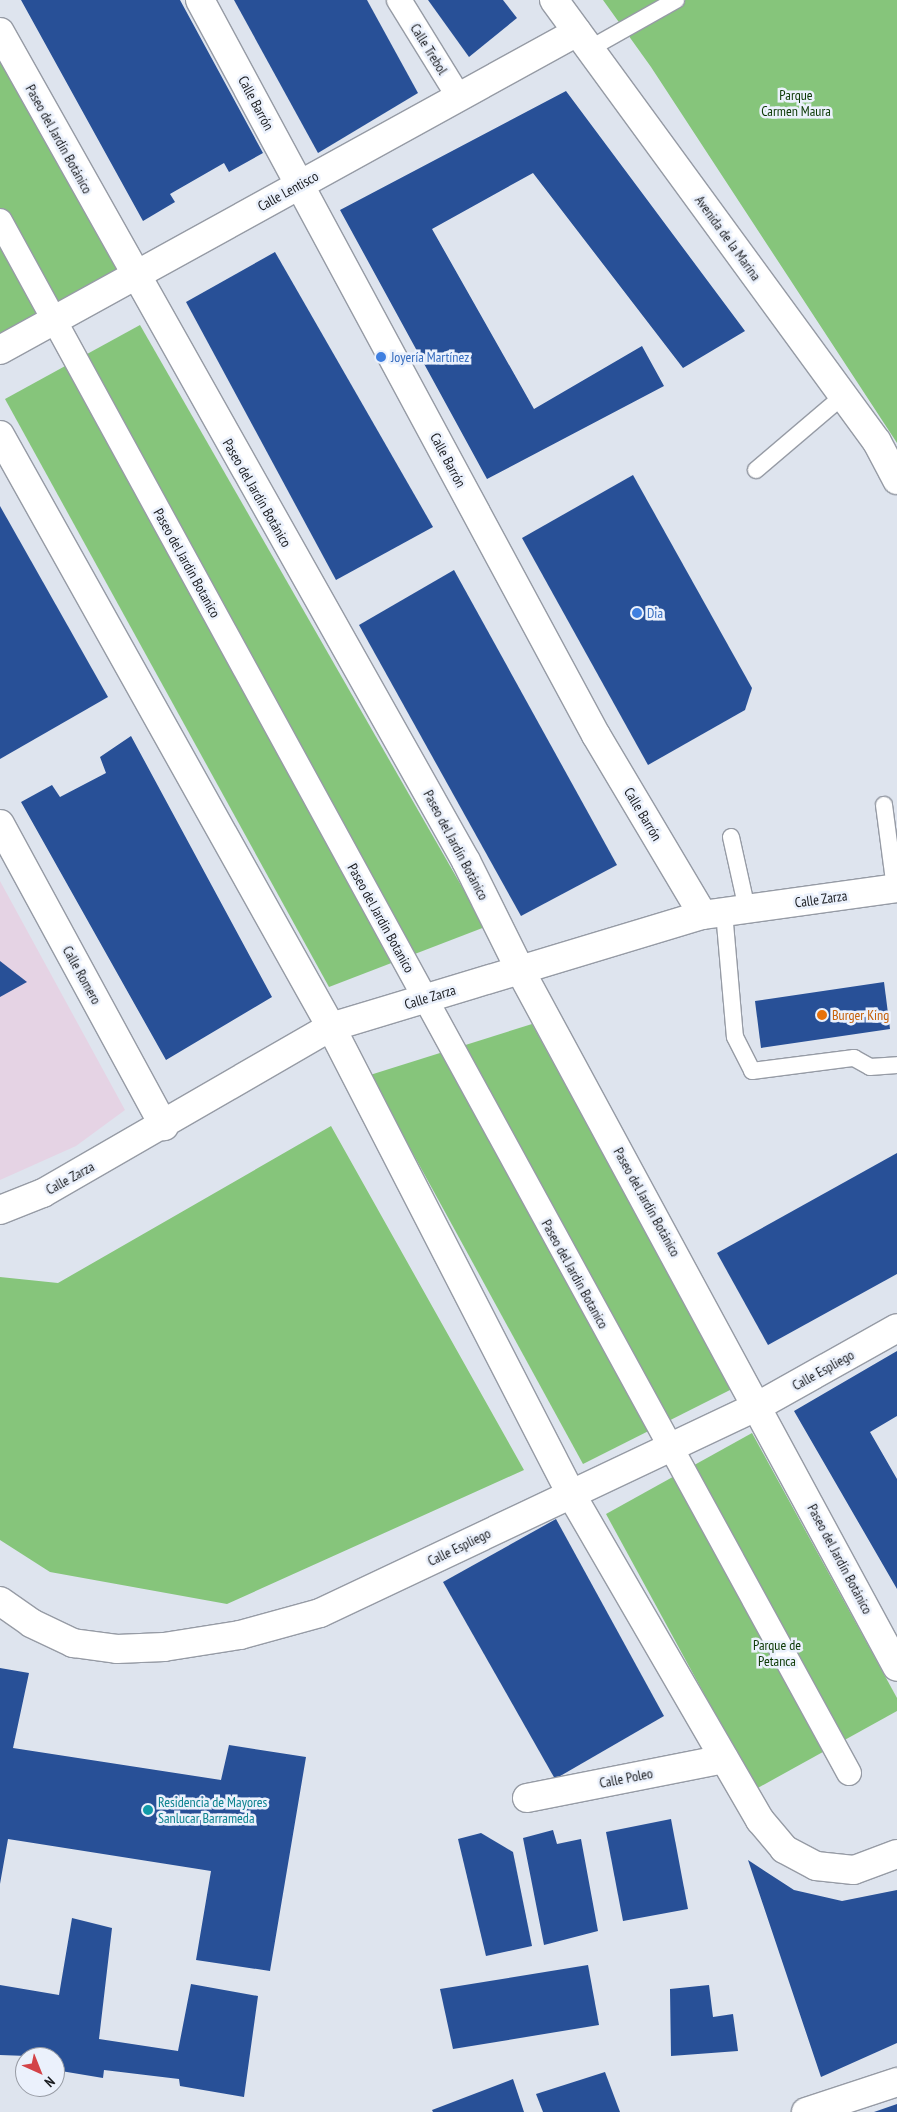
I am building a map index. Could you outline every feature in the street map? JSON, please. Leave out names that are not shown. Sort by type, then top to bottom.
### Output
[{"type":"street","name":"Calle Barrón","points":[[200,0],[596,735],[725,912]]},
{"type":"street","name":"Calle Trebol","points":[[399,0],[459,97]]},
{"type":"street","name":"Avenida de la Marina","points":[[554,0],[843,396],[897,480]]},
{"type":"street","name":"Paseo del Jardín Botánico","points":[[0,32],[134,276],[466,861],[520,970],[758,1406],[897,1667]]},
{"type":"street","name":"Calle Lentisco","points":[[0,350],[459,97],[583,40]]},
{"type":"street","name":"Paseo del Jardin Botanico","points":[[0,221],[849,1773]]},
{"type":"street","points":[[0,435],[331,1028],[570,1494],[770,1836],[799,1859],[816,1866],[854,1870],[897,1854]]},
{"type":"street","name":"Calle Romero","points":[[0,824],[164,1126]]},
{"type":"street","name":"Calle Zarza","points":[[0,1210],[43,1193],[164,1126],[331,1028],[520,970],[725,912],[896,889]]},
{"type":"street","name":"Calle Espliego","points":[[0,1601],[31,1624],[73,1644],[116,1649],[164,1648],[240,1635],[320,1614],[758,1406],[897,1328]]},
{"type":"street","name":"Calle Poleo","points":[[527,1798],[724,1759]]},
{"type":"street","points":[[806,2112],[897,2082]]},
{"type":"lane","points":[[583,40],[676,0]]},
{"type":"lane","points":[[756,470],[843,396]]},
{"type":"lane","points":[[884,805],[896,889]]},
{"type":"lane","points":[[731,837],[725,912],[735,1037],[752,1070],[854,1058],[870,1067],[897,1065]]},
{"type":"shaded area","points":[[0,881],[125,1110],[76,1146],[0,1180]]},
{"type":"green space","name":"Parque Carmen Maura","points":[[603,0],[897,0],[897,443],[651,67]]},
{"type":"green space","points":[[0,31],[134,276],[0,350]]},
{"type":"green space","points":[[140,325],[485,927],[329,987],[5,399]]},
{"type":"green space","points":[[532,1024],[732,1389],[583,1464],[370,1075]]},
{"type":"green space","points":[[331,1126],[524,1470],[227,1604],[50,1572],[0,1540],[0,1277],[58,1283]]},
{"type":"green space","name":"Parque de Petanca","points":[[752,1433],[897,1698],[897,1711],[756,1789],[606,1514]]},
{"type":"building","points":[[21,0],[180,0],[263,153],[229,172],[224,163],[170,194],[175,202],[143,221]]},
{"type":"building","points":[[234,0],[367,0],[418,93],[318,153]]},
{"type":"building","points":[[428,0],[503,0],[517,18],[469,57]]},
{"type":"building","points":[[566,91],[745,331],[683,368],[533,173],[432,229],[534,409],[642,346],[664,386],[487,479],[340,210]]},
{"type":"building","points":[[275,252],[433,527],[336,580],[186,302]]},
{"type":"building","name":"Dia","points":[[633,475],[752,688],[745,710],[648,765],[522,538]]},
{"type":"building","points":[[0,506],[108,697],[0,759]]},
{"type":"building","points":[[454,570],[617,865],[521,916],[359,625]]},
{"type":"building","points":[[131,736],[272,997],[166,1060],[21,802],[52,785],[60,797],[106,773],[100,757]]},
{"type":"building","points":[[0,961],[27,982],[0,997]]},
{"type":"building","name":"Burger King","points":[[884,982],[890,1029],[761,1048],[755,1001]]},
{"type":"building","points":[[897,1153],[897,1274],[768,1345],[717,1253]]},
{"type":"building","points":[[897,1351],[897,1416],[870,1432],[897,1479],[897,1589],[794,1411]]},
{"type":"building","points":[[556,1519],[664,1716],[555,1779],[443,1582]]},
{"type":"building","name":"Residencia de Mayores Sanlucar Barrameda","points":[[0,1668],[29,1673],[13,1748],[221,1780],[229,1745],[306,1757],[270,1971],[196,1960],[211,1871],[8,1839],[0,1884]]},
{"type":"building","points":[[671,1819],[688,1909],[623,1921],[606,1832]]},
{"type":"building","points":[[553,1830],[557,1844],[581,1839],[598,1931],[544,1945],[523,1838]]},
{"type":"building","points":[[481,1833],[513,1852],[532,1946],[486,1956],[458,1839]]},
{"type":"building","points":[[748,1860],[794,1890],[842,1901],[897,1890],[897,2043],[821,2077]]},
{"type":"building","points":[[72,1918],[112,1928],[99,2039],[178,2051],[191,1984],[258,1996],[244,2097],[180,2086],[179,2079],[104,2070],[103,2078],[65,2072],[65,2047],[15,2047],[15,2056],[0,2055],[0,1985],[59,1995]]},
{"type":"building","points":[[588,1965],[599,2025],[453,2049],[440,1989]]},
{"type":"building","points":[[709,1985],[713,2017],[733,2014],[738,2051],[671,2056],[670,1989]]},
{"type":"building","points":[[605,2072],[620,2112],[543,2112],[536,2094]]},
{"type":"building","points":[[513,2079],[524,2112],[433,2112],[432,2110]]},
{"type":"building","points":[[897,2104],[897,2112],[874,2112]]},
{"type":"place","name":"Joyería Martínez","points":[[381,357]]},
{"type":"place","name":"Dia","points":[[637,613]]},
{"type":"place","name":"Burger King","points":[[822,1015]]},
{"type":"place","name":"Residencia de Mayores Sanlucar Barrameda","points":[[148,1810]]}]
